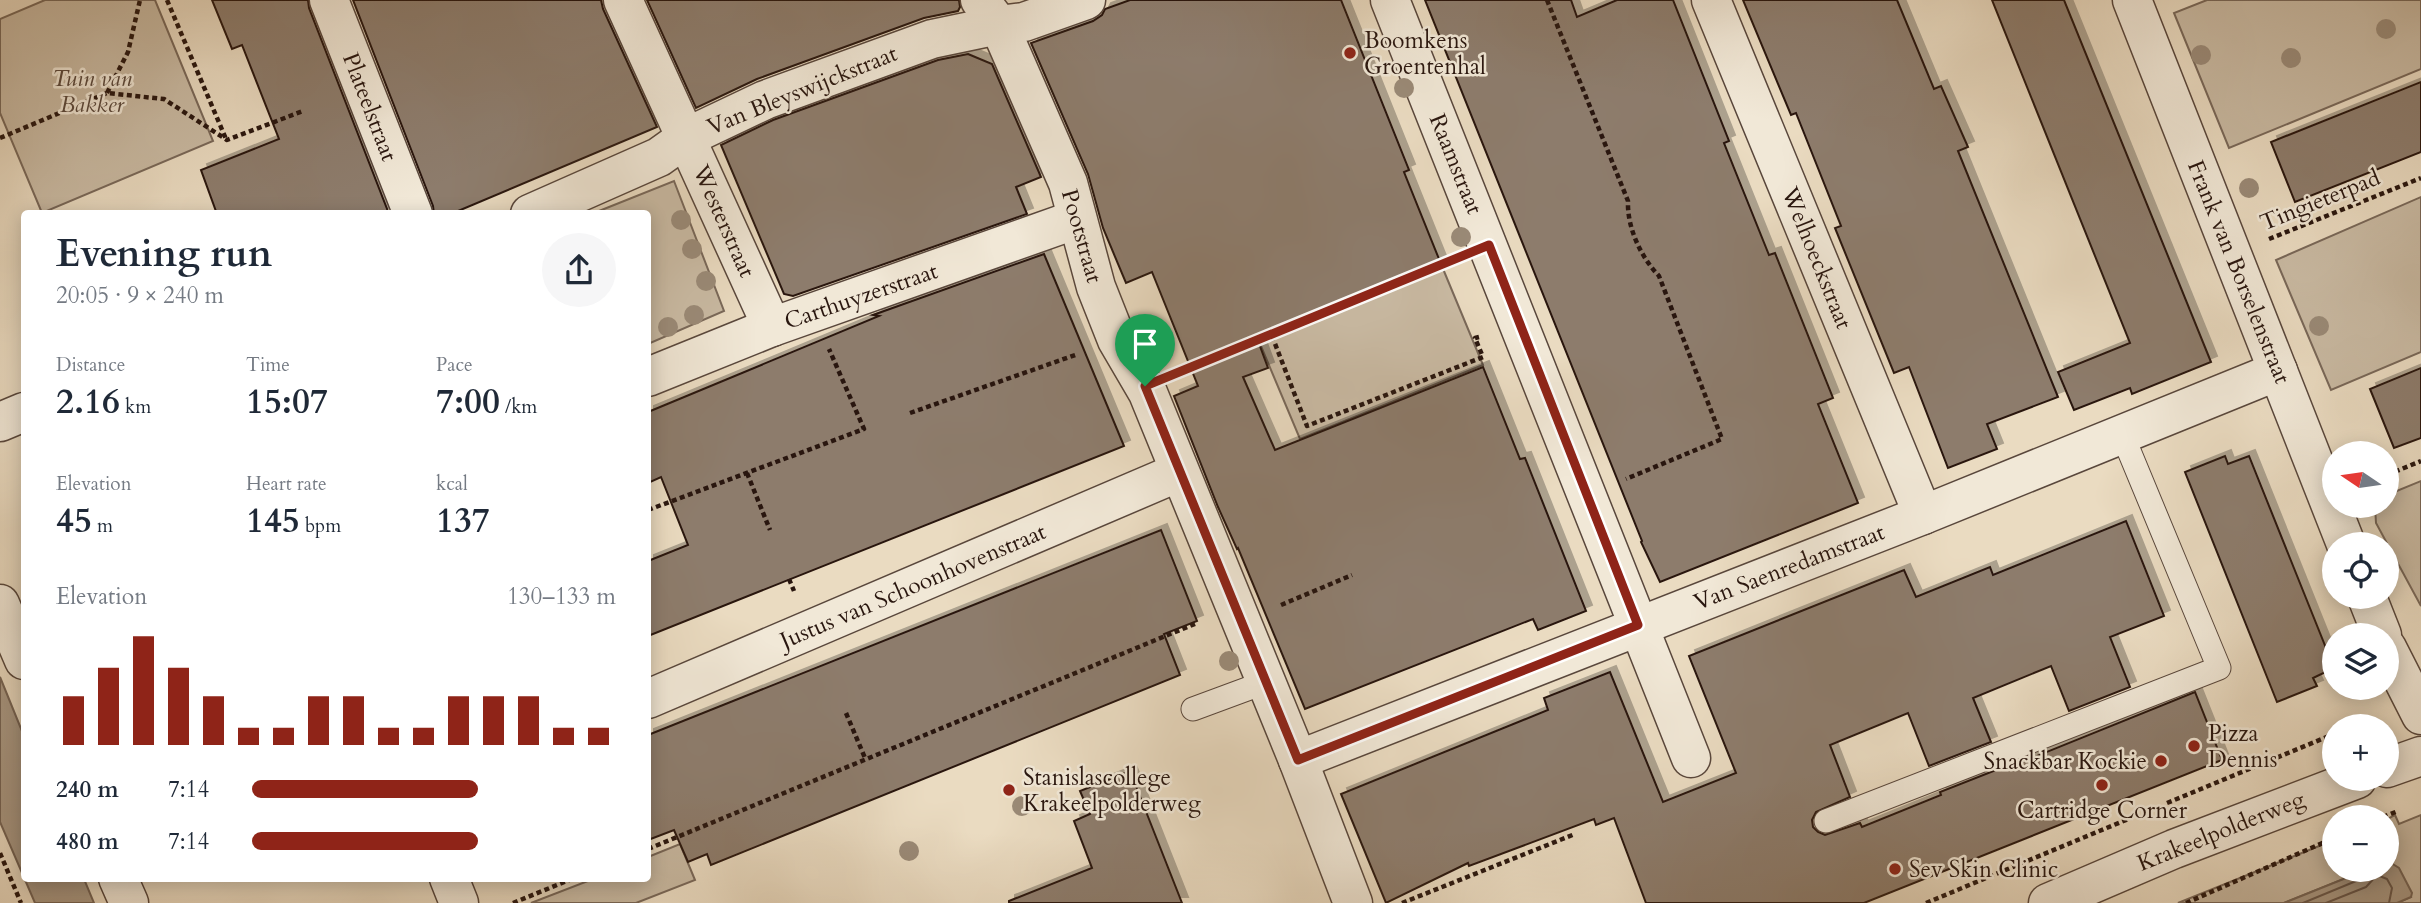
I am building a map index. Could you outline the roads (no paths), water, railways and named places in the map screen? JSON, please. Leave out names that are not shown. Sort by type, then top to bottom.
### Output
[{"type":"street","name":"Plateelstraat","points":[[329,0],[411,210]]},
{"type":"street","name":"Westerstraat","points":[[623,0],[772,327]]},
{"type":"street","name":"Van Bleyswijckstraat","points":[[539,210],[659,157],[687,137],[765,100],[932,39],[989,12],[1024,22],[1086,0]]},
{"type":"street","name":"Raamstraat","points":[[1390,0],[1690,758]]},
{"type":"street","name":"Welhoeckstraat","points":[[1711,0],[1923,515]]},
{"type":"street","name":"Frank van Borselenstraat","points":[[2132,0],[2341,532]]},
{"type":"street","name":"Pootstraat","points":[[989,12],[1068,183],[1096,287],[1117,341],[1145,386],[1298,760],[1353,903]]},
{"type":"street","name":"Carthuyzerstraat","points":[[651,376],[772,327],[1077,219]]},
{"type":"street","name":"Van Saenredamstraat","points":[[1298,760],[1923,515],[2278,371]]},
{"type":"street","points":[[0,422],[21,413]]},
{"type":"street","name":"Justus van Schoonhovenstraat","points":[[651,698],[1179,472]]},
{"type":"street","points":[[0,604],[21,653]]},
{"type":"street","points":[[2399,672],[2421,715]]},
{"type":"street","points":[[2399,764],[2421,756]]},
{"type":"street","name":"Krakeelpolderweg","points":[[2048,903],[2174,849],[2326,791]]},
{"type":"street","points":[[120,882],[129,903]]},
{"type":"street","points":[[451,882],[459,903]]},
{"type":"lane","points":[[1826,821],[2219,668],[2122,434]]},
{"type":"lane","points":[[1193,709],[1266,682]]},
{"type":"water","points":[[0,677],[21,729],[21,871],[0,822]]},
{"type":"water","points":[[2399,868],[2412,893],[2411,897],[2397,903],[2284,903],[2336,882],[2399,882]]},
{"type":"water","points":[[26,882],[85,882],[94,903],[35,903]]},
{"type":"place","name":"Boomkens Groentenhal","points":[[1350,53]]},
{"type":"place","name":"Pizza Dennis","points":[[2194,746]]},
{"type":"place","name":"Snackbar Kockie","points":[[2161,761]]},
{"type":"place","name":"Cartridge Corner","points":[[2102,785]]},
{"type":"place","name":"Stanislascollege Krakeelpolderweg","points":[[1009,790]]},
{"type":"place","name":"Sev Skin Clinic","points":[[1895,869]]},
{"type":"park label","name":"Tuin van Bakker","points":[[92,91]]}]
